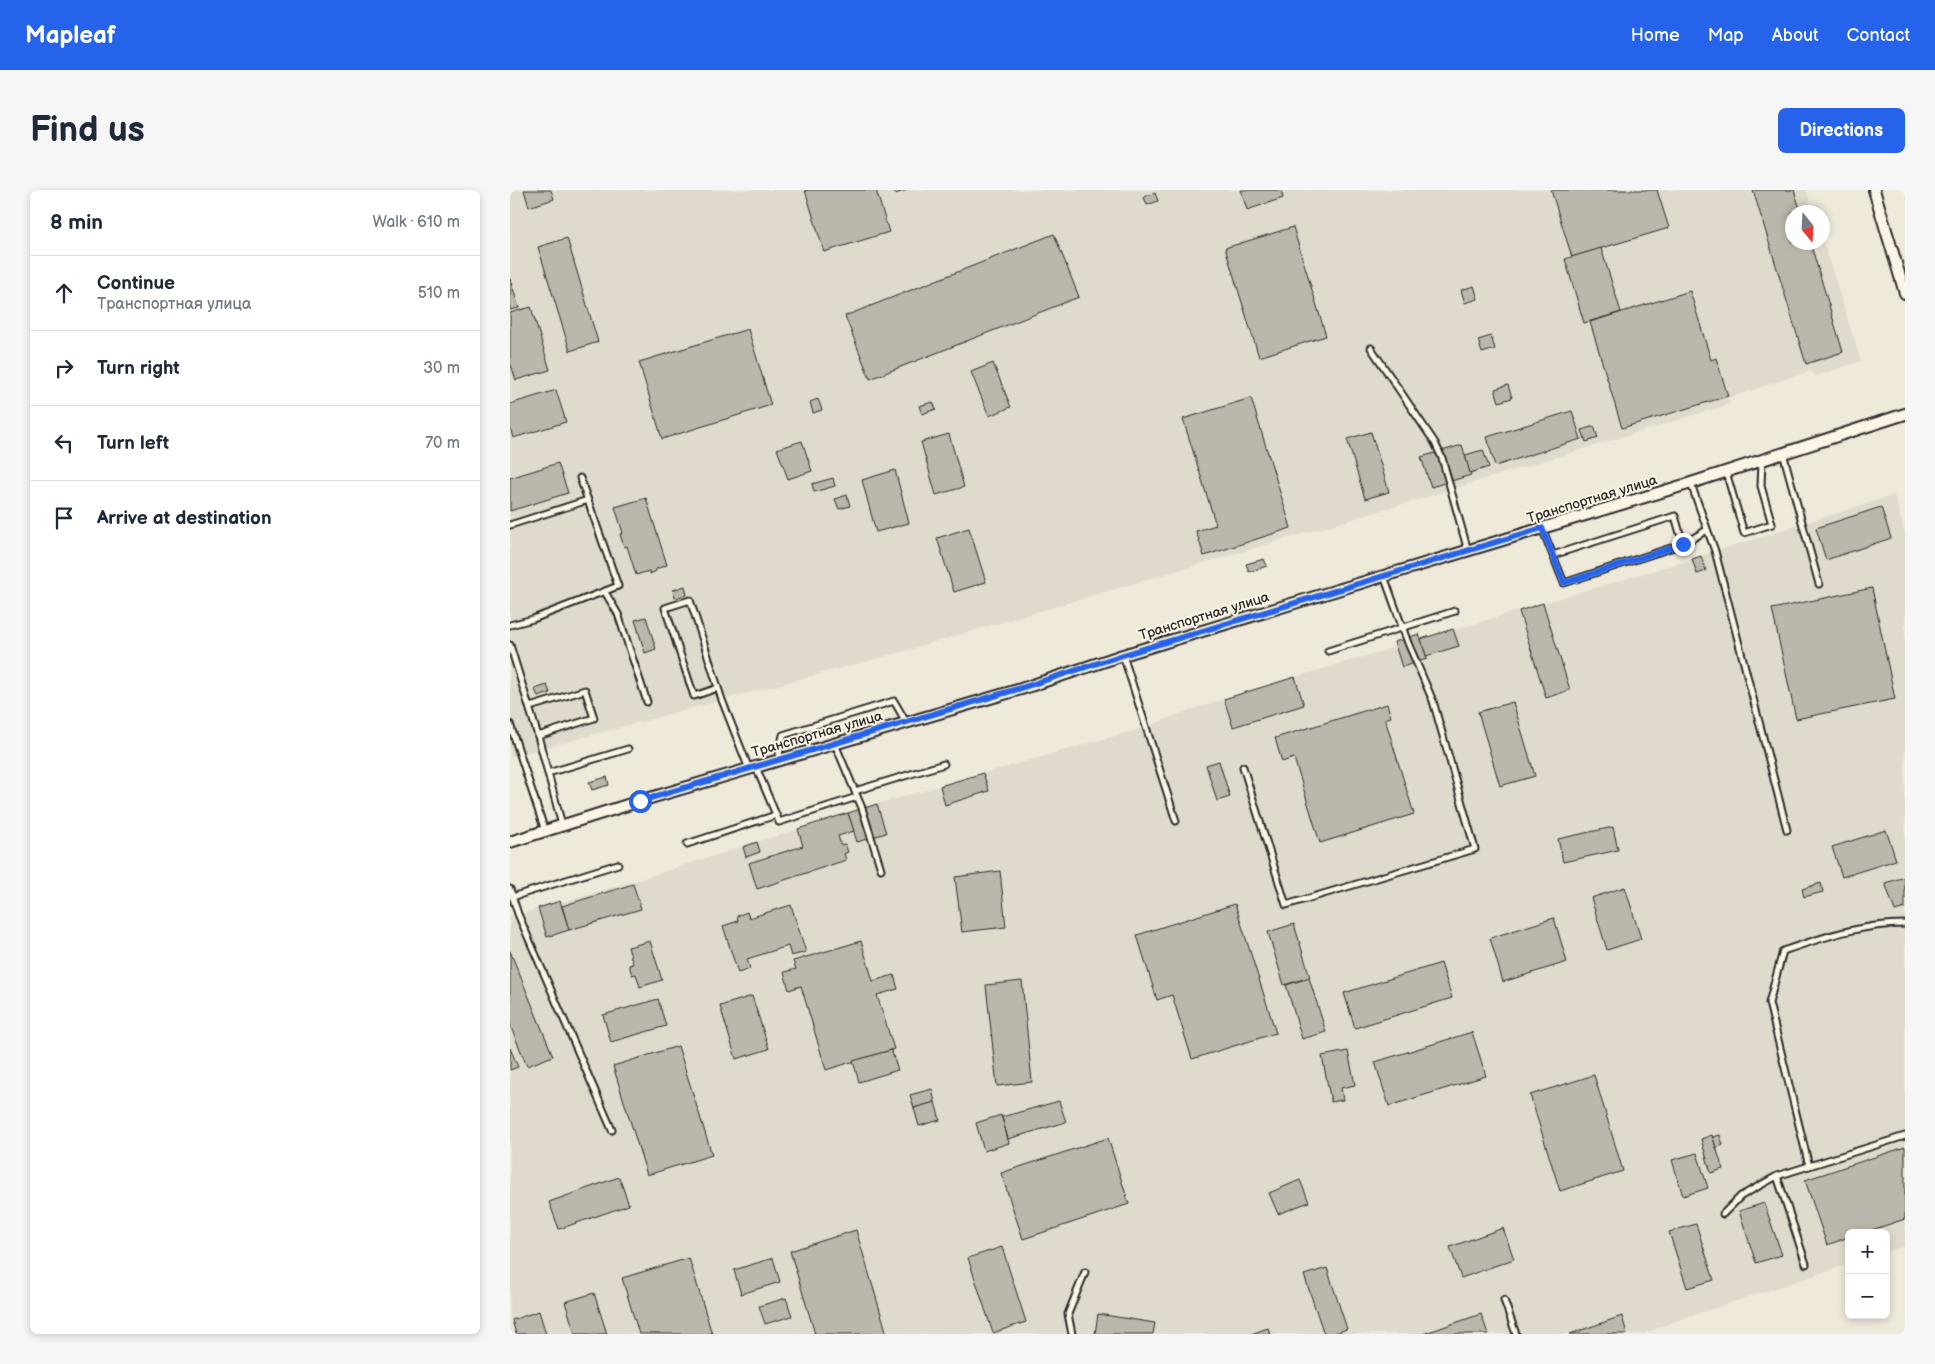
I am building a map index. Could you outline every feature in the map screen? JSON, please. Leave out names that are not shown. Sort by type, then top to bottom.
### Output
[{"type":"street","points":[[1874,190],[1905,293]]},
{"type":"street","name":"Транспортная улица","points":[[510,842],[1726,472],[1905,414]]},
{"type":"lane","points":[[1371,348],[1442,458],[1468,551]]},
{"type":"lane","points":[[1783,453],[1819,584]]},
{"type":"lane","points":[[1726,472],[1744,533],[1772,524],[1761,486],[1762,460]]},
{"type":"lane","points":[[510,625],[533,619],[618,586],[580,478]]},
{"type":"lane","points":[[1690,483],[1715,551],[1787,830]]},
{"type":"lane","points":[[510,525],[588,500]]},
{"type":"lane","points":[[1553,555],[1675,516],[1683,544]]},
{"type":"lane","points":[[1542,528],[1564,583],[1683,544],[1707,530]]},
{"type":"lane","points":[[1243,767],[1286,905],[1475,849],[1433,701],[1402,627],[1384,576]]},
{"type":"lane","points":[[605,592],[618,614],[647,702]]},
{"type":"lane","points":[[718,688],[694,696],[665,608],[690,600],[718,688],[778,822],[857,797]]},
{"type":"lane","points":[[1328,651],[1456,611]]},
{"type":"lane","points":[[510,645],[530,707],[562,826]]},
{"type":"lane","points":[[1123,655],[1176,821]]},
{"type":"lane","points":[[530,707],[585,690],[594,718],[538,736]]},
{"type":"lane","points":[[778,760],[783,735],[894,700],[906,722]]},
{"type":"lane","points":[[510,724],[545,831]]},
{"type":"lane","points":[[835,744],[855,791],[881,869]]},
{"type":"lane","points":[[548,773],[628,749]]},
{"type":"lane","points":[[855,791],[944,764]]},
{"type":"lane","points":[[687,844],[776,815]]},
{"type":"lane","points":[[512,897],[618,864]]},
{"type":"lane","points":[[510,889],[612,1130]]},
{"type":"lane","points":[[1809,1166],[1768,1004],[1783,951],[1840,932],[1884,924],[1905,924]]},
{"type":"lane","points":[[1723,1214],[1741,1196],[1777,1176],[1905,1136]]},
{"type":"lane","points":[[1777,1176],[1806,1264]]},
{"type":"lane","points":[[1072,1334],[1068,1314],[1085,1272]]},
{"type":"lane","points":[[1504,1300],[1516,1334]]},
{"type":"shaded area","points":[[510,190],[1806,190],[1811,205],[1785,205],[1785,250],[1826,250],[1861,361],[1816,376],[1810,371],[1728,398],[1730,404],[1400,505],[894,654],[510,757]]},
{"type":"shaded area","points":[[1894,495],[1905,534],[1905,1246],[1890,1251],[1890,1229],[1845,1229],[1845,1265],[1681,1319],[1642,1334],[515,1334],[510,1317],[510,917],[641,879],[877,804],[1146,727],[1187,711],[1295,677],[1692,559]]},
{"type":"building","points":[[524,190],[551,190],[554,199],[529,207]]},
{"type":"building","points":[[805,190],[876,190],[889,232],[824,252]]},
{"type":"building","points":[[893,190],[907,190],[895,194]]},
{"type":"building","points":[[1241,190],[1281,190],[1283,198],[1247,210]]},
{"type":"building","points":[[1551,190],[1657,190],[1669,228],[1572,257]]},
{"type":"building","points":[[1753,190],[1794,190],[1799,205],[1785,205],[1785,250],[1812,250],[1843,352],[1806,364]]},
{"type":"building","points":[[1155,193],[1158,201],[1147,205],[1144,197]]},
{"type":"building","points":[[1293,227],[1326,336],[1259,357],[1225,248]]},
{"type":"building","points":[[1054,234],[1079,297],[870,379],[845,316]]},
{"type":"building","points":[[567,238],[598,342],[570,351],[538,247]]},
{"type":"building","points":[[1601,248],[1621,312],[1584,323],[1565,259]]},
{"type":"building","points":[[510,279],[519,308],[510,310]]},
{"type":"building","points":[[1474,286],[1478,299],[1465,303],[1461,290]]},
{"type":"building","points":[[1690,291],[1711,360],[1716,358],[1728,396],[1622,428],[1590,322]]},
{"type":"building","points":[[531,307],[550,370],[516,380],[510,362],[510,313]]},
{"type":"building","points":[[748,329],[771,405],[662,439],[639,362]]},
{"type":"building","points":[[1491,336],[1495,349],[1482,353],[1478,340]]},
{"type":"building","points":[[993,363],[1011,407],[989,416],[971,372]]},
{"type":"building","points":[[1508,385],[1512,398],[1499,402],[1495,389]]},
{"type":"building","points":[[556,390],[566,422],[513,438],[510,427],[510,404]]},
{"type":"building","points":[[1251,398],[1291,528],[1204,556],[1196,531],[1216,525],[1183,419]]},
{"type":"building","points":[[818,399],[822,410],[813,413],[810,402]]},
{"type":"building","points":[[933,402],[936,409],[922,414],[919,406]]},
{"type":"building","points":[[1572,411],[1581,439],[1495,466],[1487,437]]},
{"type":"building","points":[[1594,426],[1598,438],[1586,442],[1582,430]]},
{"type":"building","points":[[1371,432],[1389,492],[1365,499],[1347,439]]},
{"type":"building","points":[[949,434],[964,487],[936,495],[921,442]]},
{"type":"building","points":[[802,441],[812,471],[788,479],[777,449]]},
{"type":"building","points":[[1462,445],[1471,475],[1431,487],[1421,457]]},
{"type":"building","points":[[1483,450],[1489,467],[1470,473],[1465,455]]},
{"type":"building","points":[[558,463],[568,493],[510,511],[510,478]]},
{"type":"building","points":[[895,470],[909,523],[876,532],[862,480]]},
{"type":"building","points":[[833,478],[835,486],[814,492],[812,484]]},
{"type":"building","points":[[847,495],[850,506],[839,509],[835,499]]},
{"type":"building","points":[[646,498],[667,565],[656,569],[656,571],[650,574],[649,571],[636,575],[627,546],[624,547],[620,534],[623,533],[615,507]]},
{"type":"building","points":[[1881,507],[1891,538],[1826,560],[1816,528]]},
{"type":"building","points":[[969,528],[986,582],[954,592],[937,538]]},
{"type":"building","points":[[1701,556],[1706,571],[1697,574],[1692,559]]},
{"type":"building","points":[[1264,559],[1267,566],[1249,572],[1246,564]]},
{"type":"building","points":[[685,586],[687,595],[675,598],[673,590]]},
{"type":"building","points":[[1872,588],[1895,699],[1796,719],[1772,609]]},
{"type":"building","points":[[1543,603],[1570,690],[1546,698],[1519,611]]},
{"type":"building","points":[[646,617],[656,649],[645,653],[635,620]]},
{"type":"building","points":[[1453,629],[1459,646],[1426,656],[1421,639]]},
{"type":"building","points":[[1419,634],[1427,659],[1402,667],[1394,642]]},
{"type":"building","points":[[1295,677],[1304,705],[1233,727],[1224,699]]},
{"type":"building","points":[[547,685],[550,693],[538,697],[535,689]]},
{"type":"building","points":[[1513,702],[1535,776],[1500,786],[1478,712]]},
{"type":"building","points":[[1387,704],[1391,717],[1385,719],[1414,814],[1320,843],[1294,758],[1282,762],[1275,738]]},
{"type":"building","points":[[1219,761],[1230,797],[1217,801],[1206,765]]},
{"type":"building","points":[[983,773],[989,791],[945,805],[940,786]]},
{"type":"building","points":[[607,777],[609,785],[592,790],[589,782]]},
{"type":"building","points":[[877,804],[886,833],[857,842],[848,813]]},
{"type":"building","points":[[848,813],[854,831],[838,836],[841,845],[845,844],[848,852],[844,854],[846,860],[757,889],[749,863],[803,846],[798,829]]},
{"type":"building","points":[[1613,827],[1618,850],[1563,862],[1558,839]]},
{"type":"building","points":[[1886,830],[1896,860],[1842,877],[1832,847]]},
{"type":"building","points":[[757,842],[760,852],[746,857],[743,847]]},
{"type":"building","points":[[1000,871],[1006,927],[962,932],[955,877]]},
{"type":"building","points":[[1905,877],[1905,908],[1895,911],[1885,883]]},
{"type":"building","points":[[1821,883],[1823,892],[1804,897],[1802,889]]},
{"type":"building","points":[[633,884],[641,909],[569,930],[562,906]]},
{"type":"building","points":[[1625,887],[1641,939],[1607,950],[1591,898]]},
{"type":"building","points":[[560,901],[569,930],[547,937],[538,908]]},
{"type":"building","points":[[1235,904],[1276,1033],[1192,1059],[1172,995],[1157,1000],[1137,935]]},
{"type":"building","points":[[791,905],[806,952],[791,956],[788,946],[747,959],[750,969],[738,973],[723,926],[738,921],[737,916],[747,912],[749,918]]},
{"type":"building","points":[[1554,918],[1567,962],[1503,982],[1490,938]]},
{"type":"building","points":[[1294,924],[1310,977],[1284,985],[1268,932]]},
{"type":"building","points":[[650,941],[662,980],[640,987],[636,974],[632,975],[629,965],[633,964],[628,947]]},
{"type":"building","points":[[861,941],[873,981],[894,975],[898,989],[877,995],[894,1049],[826,1070],[801,986],[789,990],[784,972],[796,969],[793,961]]},
{"type":"building","points":[[510,951],[553,1056],[527,1066],[510,1025]]},
{"type":"building","points":[[1441,963],[1452,998],[1355,1028],[1344,993]]},
{"type":"building","points":[[1309,978],[1326,1032],[1302,1039],[1286,985]]},
{"type":"building","points":[[1022,981],[1032,1082],[997,1086],[986,985]]},
{"type":"building","points":[[752,996],[769,1049],[736,1059],[720,1006]]},
{"type":"building","points":[[658,999],[666,1026],[611,1042],[603,1015]]},
{"type":"building","points":[[1472,1032],[1486,1076],[1389,1106],[1375,1062]]},
{"type":"building","points":[[678,1046],[712,1155],[647,1175],[613,1066]]},
{"type":"building","points":[[510,1048],[518,1067],[510,1070]]},
{"type":"building","points":[[891,1050],[898,1070],[859,1082],[853,1061]]},
{"type":"building","points":[[1348,1051],[1355,1085],[1341,1088],[1343,1100],[1331,1102],[1322,1056]]},
{"type":"building","points":[[1594,1075],[1623,1171],[1560,1191],[1530,1095]]},
{"type":"building","points":[[932,1089],[935,1102],[914,1108],[910,1095]]},
{"type":"building","points":[[1059,1101],[1066,1122],[1008,1139],[1002,1117]]},
{"type":"building","points":[[935,1102],[940,1120],[919,1126],[914,1108]]},
{"type":"building","points":[[1001,1115],[1009,1143],[984,1151],[976,1123]]},
{"type":"building","points":[[1712,1135],[1723,1169],[1711,1173],[1701,1139]]},
{"type":"building","points":[[1720,1135],[1723,1145],[1716,1148],[1713,1137]]},
{"type":"building","points":[[1108,1138],[1129,1204],[1023,1239],[1001,1173]]},
{"type":"building","points":[[1905,1147],[1905,1219],[1875,1229],[1845,1229],[1845,1238],[1827,1245],[1805,1180]]},
{"type":"building","points":[[1697,1153],[1708,1188],[1683,1196],[1672,1160]]},
{"type":"building","points":[[619,1177],[629,1205],[559,1229],[549,1202]]},
{"type":"building","points":[[1300,1180],[1309,1202],[1278,1214],[1269,1193]]},
{"type":"building","points":[[1764,1203],[1782,1255],[1756,1263],[1739,1211]]},
{"type":"building","points":[[1696,1224],[1714,1280],[1687,1288],[1669,1232]]},
{"type":"building","points":[[1503,1228],[1514,1259],[1461,1278],[1450,1247]]},
{"type":"building","points":[[856,1230],[887,1334],[815,1334],[790,1251]]},
{"type":"building","points":[[1002,1247],[1026,1322],[993,1333],[968,1258]]},
{"type":"building","points":[[689,1258],[712,1334],[639,1334],[622,1278]]},
{"type":"building","points":[[773,1258],[780,1282],[741,1294],[734,1270]]},
{"type":"building","points":[[1327,1268],[1347,1329],[1332,1334],[1324,1334],[1304,1275]]},
{"type":"building","points":[[594,1293],[607,1334],[575,1334],[565,1302]]},
{"type":"building","points":[[786,1298],[792,1316],[765,1324],[759,1306]]},
{"type":"building","points":[[539,1311],[546,1334],[516,1334],[512,1320]]},
{"type":"building","points":[[1098,1314],[1155,1323],[1153,1334],[1095,1334]]},
{"type":"building","points":[[1481,1314],[1488,1334],[1423,1334]]},
{"type":"building","points":[[1622,1316],[1627,1334],[1570,1334]]},
{"type":"building","points":[[1268,1328],[1270,1334],[1251,1334]]},
{"type":"route","points":[[640,801],[1021,688],[1123,655],[1542,528],[1564,583],[1683,544]]}]
